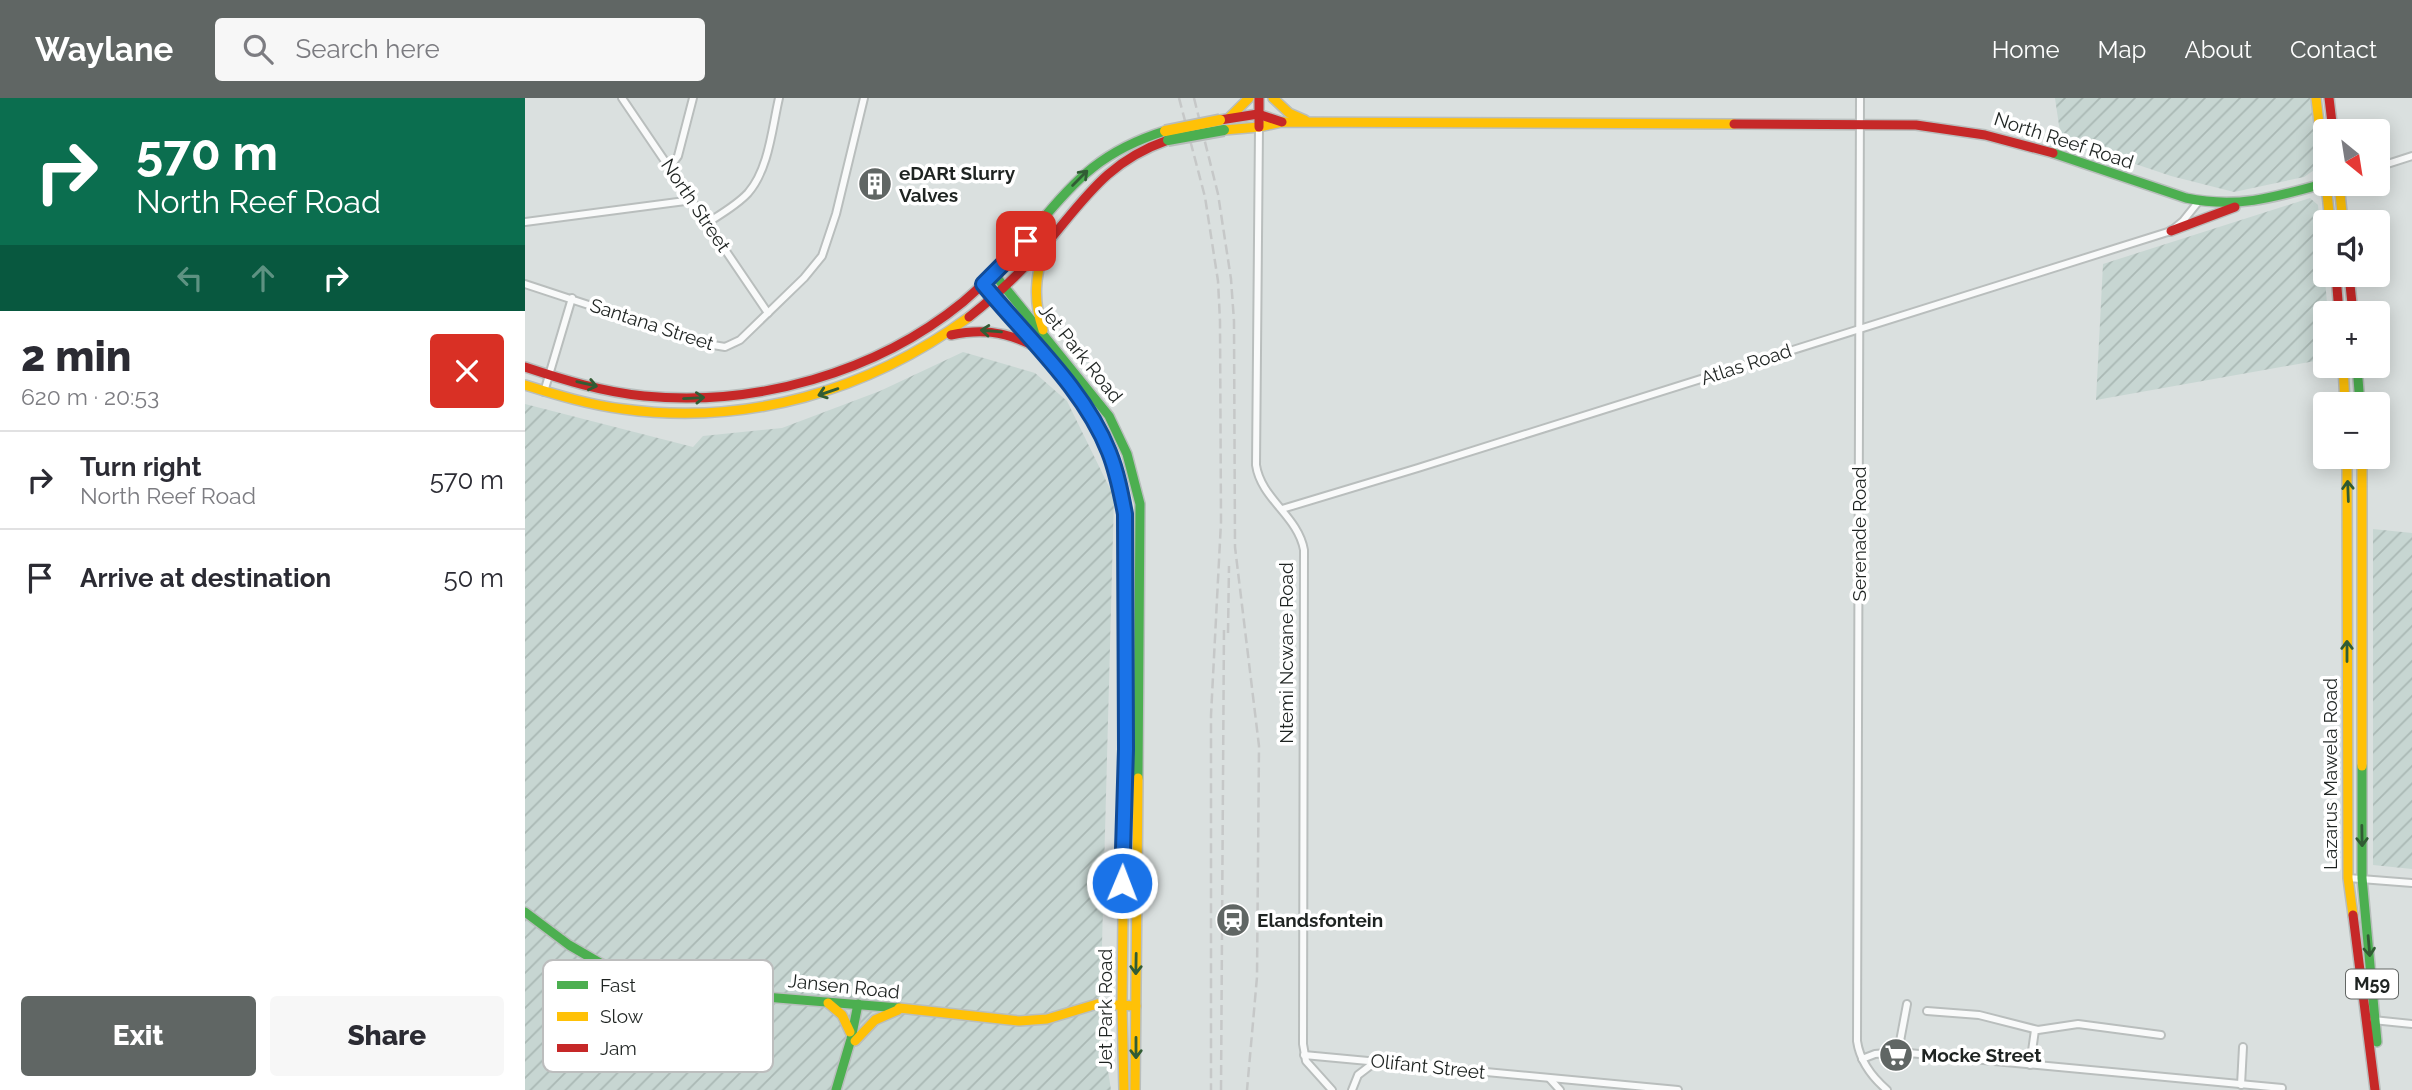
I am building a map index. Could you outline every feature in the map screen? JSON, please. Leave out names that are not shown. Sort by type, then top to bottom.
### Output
[{"type":"main road","points":[[1224,123],[1249,98]]},
{"type":"main road","name":"Ntemi Ncwane Road","points":[[1259,98],[1259,127]]},
{"type":"main road","points":[[1273,98],[1289,113],[1312,123]]},
{"type":"main road","points":[[2316,98],[2318,119]]},
{"type":"main road","points":[[2329,98],[2332,119]]},
{"type":"main road","points":[[2318,115],[2331,113]]},
{"type":"main road","name":"North Reef Road","points":[[983,284],[1026,241],[1079,178],[1099,161],[1133,142],[1258,114],[1282,122]]},
{"type":"main road","name":"North Reef Road","points":[[1224,123],[1259,127],[1282,122],[1916,125],[1979,132],[2199,201],[2241,205],[2313,186]]},
{"type":"main road","name":"North Reef Road","points":[[993,297],[1048,241],[1100,180],[1118,164],[1166,135]]},
{"type":"main road","points":[[2171,231],[2241,205]]},
{"type":"main road","points":[[1047,338],[1036,306],[1034,288],[1038,266],[1048,241]]},
{"type":"main road","name":"Jet Park Road","points":[[994,274],[1102,404],[1117,428],[1135,477],[1140,504],[1135,1090]]},
{"type":"main road","points":[[525,367],[547,375],[634,395],[680,398],[727,396],[779,389],[829,375],[876,356],[921,332],[983,284]]},
{"type":"main road","name":"Jet Park Road","points":[[983,284],[1086,407],[1097,426],[1116,473],[1125,514],[1126,749],[1122,1007],[1124,1090]]},
{"type":"main road","points":[[525,385],[617,410],[656,415],[757,410],[809,398],[853,383],[945,336],[993,297]]},
{"type":"main road","points":[[945,336],[990,330],[1009,334],[1035,347]]},
{"type":"main road","name":"Lazarus Mawela Road","points":[[2347,469],[2348,878],[2381,1090]]},
{"type":"main road","name":"Lazarus Mawela Road","points":[[2362,469],[2362,878],[2375,1090]]},
{"type":"main road","name":"Jansen Road","points":[[525,912],[595,960]]},
{"type":"main road","name":"Jansen Road","points":[[773,998],[1028,1021],[1047,1019],[1090,1005],[1136,1006]]},
{"type":"main road","points":[[827,1002],[840,1011],[853,1040]]},
{"type":"main road","points":[[839,1090],[861,1004]]},
{"type":"main road","points":[[853,1040],[875,1020],[900,1010]]},
{"type":"street","name":"North Street","points":[[622,98],[768,313]]},
{"type":"street","points":[[670,167],[678,156],[693,98]]},
{"type":"street","points":[[707,223],[741,200],[754,185],[764,162],[779,98]]},
{"type":"street","name":"Santana Street","points":[[525,284],[717,347],[731,345],[740,340],[814,267],[827,244],[865,98]]},
{"type":"street","name":"Serenade Road","points":[[1860,98],[1857,1041],[1862,1059]]},
{"type":"street","name":"Ntemi Ncwane Road","points":[[1259,127],[1256,465],[1263,485],[1300,534],[1304,557],[1304,1055]]},
{"type":"street","points":[[2391,163],[2412,156]]},
{"type":"street","points":[[525,222],[692,200]]},
{"type":"street","name":"Atlas Road","points":[[1282,509],[2025,279],[2171,231],[2199,201]]},
{"type":"street","points":[[544,392],[572,298]]},
{"type":"street","points":[[2348,878],[2412,883]]},
{"type":"street","points":[[1898,1052],[1907,1004]]},
{"type":"street","points":[[1927,1011],[1979,1015],[2035,1030],[2078,1024],[2161,1035]]},
{"type":"street","points":[[2371,1020],[2412,1024]]},
{"type":"street","points":[[2030,1065],[2035,1030]]},
{"type":"street","points":[[2241,1085],[2243,1047]]},
{"type":"street","points":[[1887,1090],[1871,1075],[1862,1059],[1875,1054],[1898,1052],[2282,1088]]},
{"type":"street","points":[[1304,1055],[1332,1090]]},
{"type":"street","name":"Olifant Street","points":[[1304,1055],[1678,1090]]},
{"type":"street","points":[[1352,1090],[1358,1075],[1377,1061]]},
{"type":"street","points":[[1549,1078],[1560,1090]]},
{"type":"street","points":[[1874,1090],[1881,1084]]},
{"type":"shaded area","points":[[2055,98],[2313,98],[2315,119],[2313,119],[2313,171],[2304,177],[2234,192],[2171,176],[2061,139]]},
{"type":"shaded area","points":[[2310,198],[2318,205],[2318,210],[2313,210],[2313,287],[2326,287],[2327,301],[2313,301],[2313,361],[2096,400],[2103,264]]},
{"type":"shaded area","points":[[963,352],[1035,373],[1067,401],[1114,497],[1100,1019],[1111,1090],[525,1090],[525,404],[693,447],[703,436],[782,428],[880,391]]},
{"type":"shaded area","points":[[2373,529],[2412,533],[2412,869],[2373,865]]},
{"type":"railway","points":[[1179,98],[1205,197],[1218,281],[1220,321],[1221,522],[1211,715],[1211,1090]]},
{"type":"railway","points":[[1194,98],[1218,194],[1231,279],[1234,321],[1235,547],[1259,746],[1257,977],[1247,1090]]},
{"type":"railway","points":[[1228,633],[1229,566]]},
{"type":"railway","points":[[1221,1090],[1224,625]]},
{"type":"traffic: fast","points":[[1168,140],[1224,130]]},
{"type":"traffic: fast","points":[[1037,226],[1093,168],[1125,147],[1165,131]]},
{"type":"traffic: fast","points":[[2053,153],[2186,198],[2205,201],[2257,200],[2313,187]]},
{"type":"traffic: fast","points":[[994,274],[1109,416],[1127,454],[1140,504],[1138,778]]},
{"type":"traffic: fast","points":[[2358,378],[2359,392]]},
{"type":"traffic: fast","points":[[2362,766],[2362,878],[2377,1042]]},
{"type":"traffic: fast","points":[[525,912],[569,945],[595,960]]},
{"type":"traffic: fast","points":[[773,998],[899,1008]]},
{"type":"traffic: fast","points":[[836,1090],[858,1004]]},
{"type":"traffic: slow","points":[[1230,117],[1249,98]]},
{"type":"traffic: slow","points":[[1273,98],[1289,113],[1305,120]]},
{"type":"traffic: slow","points":[[2316,98],[2319,119]]},
{"type":"traffic: slow","points":[[1165,131],[1220,120]]},
{"type":"traffic: slow","points":[[1224,130],[1282,122],[1734,124]]},
{"type":"traffic: slow","points":[[2327,196],[2329,210]]},
{"type":"traffic: slow","points":[[2340,196],[2342,210]]},
{"type":"traffic: slow","points":[[1043,330],[1037,288],[1045,247]]},
{"type":"traffic: slow","points":[[525,385],[561,396],[623,409],[669,413],[760,407],[805,397],[890,365],[969,317]]},
{"type":"traffic: slow","points":[[2344,378],[2344,392]]},
{"type":"traffic: slow","points":[[2347,469],[2348,878],[2353,915]]},
{"type":"traffic: slow","points":[[2362,469],[2362,766]]},
{"type":"traffic: slow","points":[[1135,1090],[1138,778]]},
{"type":"traffic: slow","points":[[1124,814],[1124,1090]]},
{"type":"traffic: slow","points":[[828,1003],[842,1015],[850,1032]]},
{"type":"traffic: slow","points":[[899,1008],[1019,1021],[1047,1019],[1097,1004],[1136,1006]]},
{"type":"traffic: slow","points":[[855,1041],[875,1020],[898,1010]]},
{"type":"traffic: jam","points":[[1259,98],[1259,127]]},
{"type":"traffic: jam","points":[[2329,98],[2332,119]]},
{"type":"traffic: jam","points":[[1220,120],[1258,114],[1282,122]]},
{"type":"traffic: jam","points":[[1734,124],[1916,125],[1985,135],[2053,153]]},
{"type":"traffic: jam","points":[[969,317],[1029,263],[1100,182],[1129,158],[1168,140]]},
{"type":"traffic: jam","points":[[2171,231],[2235,207]]},
{"type":"traffic: jam","points":[[525,367],[614,392],[686,398],[771,390],[813,380],[853,366],[929,327],[983,284],[1037,226]]},
{"type":"traffic: jam","points":[[983,284],[1055,366],[1087,411],[1100,434],[1117,477],[1127,533],[1124,814]]},
{"type":"traffic: jam","points":[[2337,287],[2338,301]]},
{"type":"traffic: jam","points":[[2350,287],[2352,301]]},
{"type":"traffic: jam","points":[[951,335],[991,332],[1030,344]]},
{"type":"traffic: jam","points":[[2353,915],[2375,1090]]},
{"type":"place","name":"eDARt Slurry Valves","points":[[875,184]]},
{"type":"place","name":"Elandsfontein","points":[[1233,920]]},
{"type":"place","name":"Mocke Street","points":[[1896,1055]]},
{"type":"route","points":[[1026,241],[983,284],[1086,407],[1109,452],[1125,514],[1126,749],[1122,883]]}]
